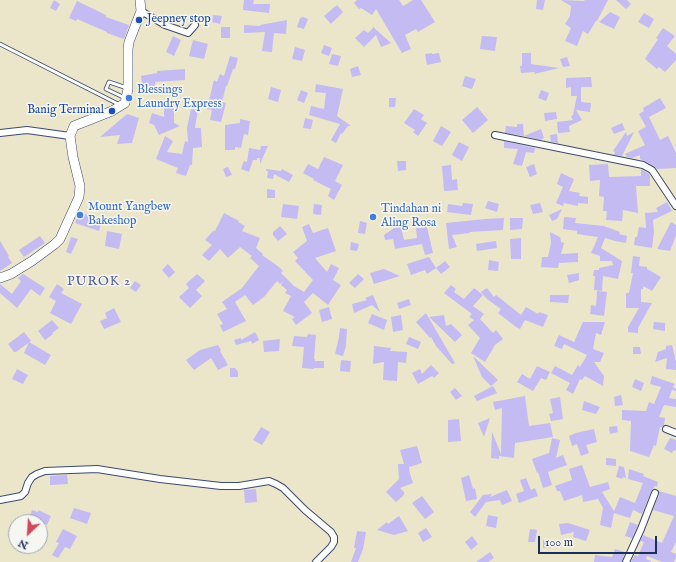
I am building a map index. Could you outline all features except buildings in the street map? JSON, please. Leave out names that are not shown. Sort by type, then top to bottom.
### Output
[{"type":"main road","points":[[0,278],[11,274],[32,261],[60,239],[79,197],[80,186],[70,136],[74,126],[112,111],[125,98],[129,42],[141,11],[140,0]]},
{"type":"street","points":[[141,11],[165,24],[188,33],[195,25]]},
{"type":"street","points":[[0,133],[27,130],[70,136]]},
{"type":"street","points":[[495,135],[642,165],[652,170],[676,206]]},
{"type":"street","points":[[666,429],[676,433]]},
{"type":"street","points":[[0,500],[21,496],[25,492],[32,477],[45,470],[97,469],[160,479],[221,486],[239,486],[269,481],[283,488],[334,537],[334,542],[331,547],[316,562]]},
{"type":"street","points":[[626,562],[641,529],[655,492]]},
{"type":"lane","points":[[0,44],[125,98]]},
{"type":"lane","points":[[109,82],[125,98],[106,89],[109,82]]},
{"type":"place","name":"Jeepney stop","points":[[139,20]]},
{"type":"place","name":"Blessings Laundry Express","points":[[129,98]]},
{"type":"place","name":"Banig Terminal","points":[[112,111]]},
{"type":"place","name":"Mount Yangbew Bakeshop","points":[[80,215]]},
{"type":"place","name":"Tindahan ni Aling Rosa","points":[[373,217]]},
{"type":"district","name":"PUROK 2","points":[[99,282]]}]
